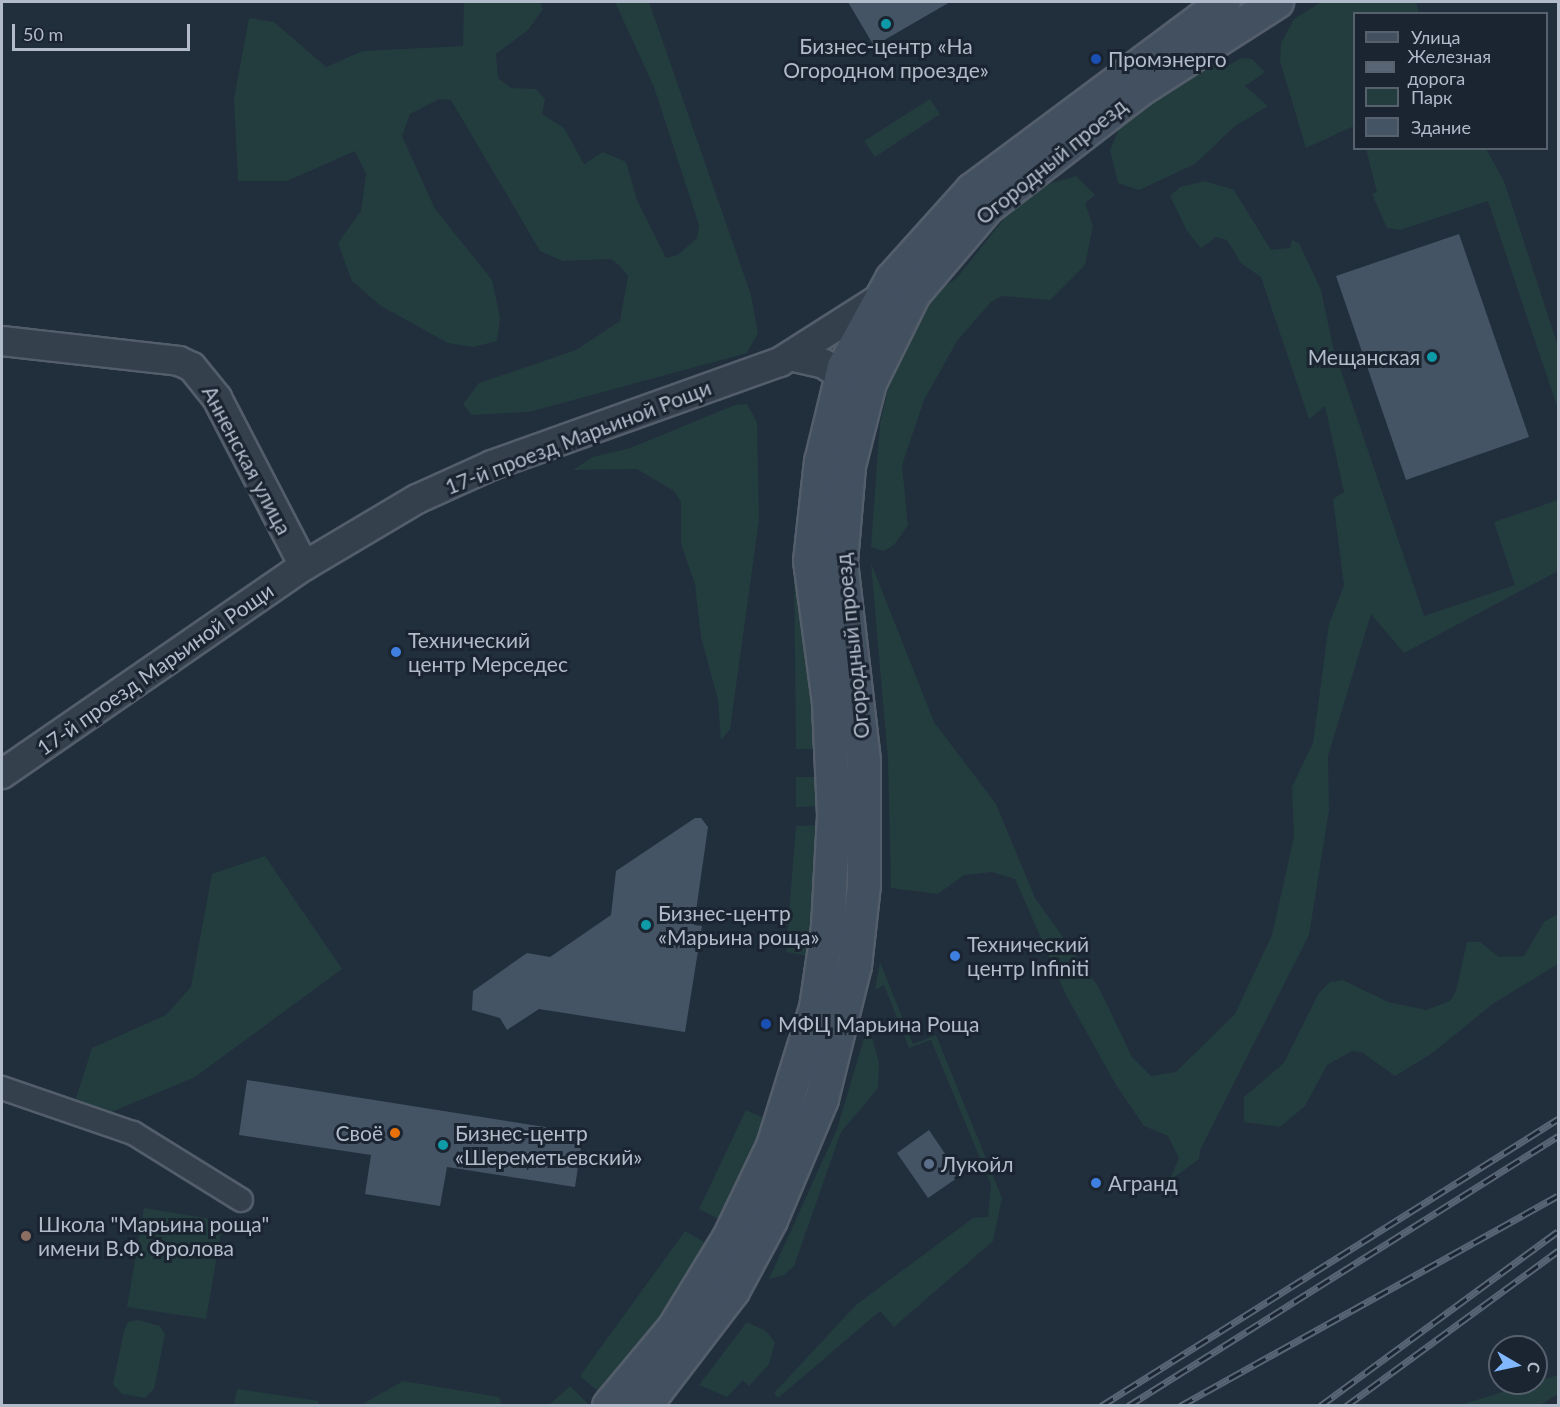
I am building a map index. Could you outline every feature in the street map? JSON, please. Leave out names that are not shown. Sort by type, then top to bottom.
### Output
[{"type":"main road","name":"Огородный проезд","points":[[609,1406],[674,1328],[729,1238],[793,1091],[816,1008],[827,937],[832,762],[810,561],[813,511],[844,399],[876,302],[931,232],[972,190],[1224,2]]},
{"type":"main road","name":"Огородный проезд","points":[[645,1406],[733,1291],[771,1220],[822,1100],[858,948],[864,884],[864,761],[841,562],[847,478],[844,399],[949,248],[988,207],[1140,90],[1277,2]]},
{"type":"street","name":"17-й проезд Марьиной Рощи","points":[[2,774],[304,567],[417,499],[492,465],[785,359],[876,302],[949,248]]},
{"type":"street","name":"Анненская улица","points":[[2,341],[179,362],[192,367],[218,398],[304,567]]},
{"type":"street","points":[[785,359],[824,364],[844,399]]},
{"type":"street","points":[[2,1088],[133,1133],[241,1200]]},
{"type":"green space","points":[[464,2],[540,2],[543,9],[528,30],[496,54],[498,78],[511,88],[536,89],[545,99],[542,114],[564,128],[584,164],[603,152],[626,162],[637,200],[666,258],[678,255],[697,238],[699,225],[654,87],[615,2],[649,2],[751,295],[758,333],[747,353],[529,412],[471,415],[463,404],[479,383],[576,350],[620,321],[628,276],[620,266],[611,259],[563,261],[540,251],[451,100],[439,99],[410,114],[402,136],[435,209],[492,280],[500,318],[497,341],[473,347],[448,343],[381,306],[352,281],[338,243],[361,211],[366,174],[355,151],[287,181],[238,181],[234,99],[249,18],[274,22],[326,67],[363,51],[463,46]]},
{"type":"green space","points":[[1321,2],[1416,2],[1419,12],[1353,12],[1353,126],[1306,148],[1280,61],[1281,43],[1294,19]]},
{"type":"green space","points":[[1241,58],[1252,59],[1265,72],[1245,86],[1268,106],[1235,126],[1195,164],[1139,190],[1118,183],[1110,150],[1122,122],[1216,61],[1224,68]]},
{"type":"green space","points":[[930,99],[940,114],[875,157],[864,141]]},
{"type":"green space","points":[[1366,150],[1487,150],[1504,181],[1558,346],[1558,409],[1488,201],[1400,230],[1387,228],[1372,194],[1377,192]]},
{"type":"green space","points":[[1076,176],[1095,195],[1085,203],[1093,226],[1085,265],[1050,300],[1002,296],[991,302],[957,341],[924,400],[902,465],[908,525],[894,545],[883,551],[871,547],[880,423],[889,385],[923,299],[956,279],[1027,190]]},
{"type":"green space","points":[[1205,181],[1234,190],[1271,250],[1290,248],[1292,240],[1299,243],[1321,290],[1333,347],[1424,616],[1515,585],[1494,522],[1558,500],[1558,571],[1404,653],[1371,614],[1328,756],[1329,810],[1309,935],[1200,1150],[1199,1159],[1169,1181],[1179,1158],[1168,1136],[1144,1126],[1116,1085],[1066,995],[1015,879],[992,872],[964,875],[938,894],[891,888],[888,760],[871,563],[934,722],[996,804],[1035,898],[1098,986],[1132,1057],[1151,1076],[1176,1072],[1235,1014],[1272,935],[1294,837],[1292,787],[1313,743],[1329,624],[1344,585],[1333,499],[1344,492],[1325,406],[1309,419],[1261,277],[1241,263],[1227,240],[1216,237],[1201,248],[1187,231],[1170,196],[1180,187]]},
{"type":"green space","points":[[747,404],[757,422],[759,520],[730,729],[721,740],[718,700],[701,637],[695,584],[681,544],[681,502],[674,491],[637,469],[573,470],[593,457],[630,448],[735,405]]},
{"type":"green space","points":[[807,460],[819,749],[796,749],[794,561]]},
{"type":"green space","points":[[796,777],[821,777],[822,806],[796,807]]},
{"type":"green space","points":[[821,825],[810,956],[786,952],[796,826]]},
{"type":"green space","points":[[265,856],[342,969],[195,1077],[102,1116],[73,1108],[92,1048],[166,1015],[191,987],[212,874]]},
{"type":"green space","points":[[1558,914],[1558,964],[1494,1003],[1431,1054],[1395,1076],[1363,1053],[1352,1051],[1327,1065],[1305,1106],[1280,1127],[1244,1122],[1244,1097],[1284,1063],[1319,993],[1330,982],[1343,980],[1388,1002],[1426,1010],[1450,1001],[1456,991],[1467,942],[1480,942],[1499,957],[1524,956],[1544,922]]},
{"type":"green space","points":[[880,962],[913,1044],[936,1035],[1002,1198],[993,1241],[894,1327],[880,1311],[778,1398],[774,1393],[856,1305],[973,1218],[988,1217],[991,1185],[931,1040],[909,1048],[884,985],[875,990]]},
{"type":"green space","points":[[871,1034],[879,1063],[878,1088],[841,1132],[794,1266],[784,1275],[769,1279],[837,1129],[865,1035]]},
{"type":"green space","points":[[746,1110],[768,1120],[722,1221],[699,1209]]},
{"type":"green space","points":[[144,1208],[223,1221],[206,1319],[127,1307]]},
{"type":"green space","points":[[685,1231],[709,1245],[661,1317],[600,1393],[580,1376]]},
{"type":"green space","points":[[138,1320],[160,1326],[165,1334],[154,1389],[145,1398],[122,1394],[113,1384],[124,1331],[128,1322]]},
{"type":"green space","points":[[747,1322],[766,1331],[775,1342],[769,1364],[749,1386],[743,1380],[727,1397],[699,1385]]},
{"type":"green space","points":[[1558,1375],[1558,1394],[1540,1405],[1460,1405],[1493,1395],[1548,1395],[1548,1378]]},
{"type":"green space","points":[[403,1381],[499,1397],[502,1405],[361,1405]]},
{"type":"green space","points":[[570,1386],[589,1405],[549,1405]]},
{"type":"green space","points":[[237,1389],[319,1401],[318,1405],[234,1405]]},
{"type":"building","name":"Бизнес-центр «На Огородном проезде»","points":[[848,2],[950,2],[874,46]]},
{"type":"building","name":"Мещанская","points":[[1459,234],[1529,437],[1406,480],[1336,276]]},
{"type":"building","name":"Бизнес-центр «Марьина роща»","points":[[695,818],[701,818],[708,827],[694,925],[702,926],[685,1032],[539,1009],[507,1030],[500,1018],[472,1010],[473,991],[527,953],[550,957],[611,915],[616,871]]},
{"type":"building","name":"Бизнес-центр «Шереметьевский»","points":[[247,1080],[583,1133],[575,1187],[447,1167],[440,1206],[365,1194],[371,1155],[239,1135]]},
{"type":"building","name":"Лукойл","points":[[929,1130],[960,1176],[928,1198],[897,1153]]},
{"type":"railway","points":[[1101,1406],[1558,1119]]},
{"type":"railway","points":[[1128,1406],[1558,1136]]},
{"type":"railway","points":[[1180,1406],[1558,1196]]},
{"type":"railway","points":[[1320,1406],[1558,1231]]},
{"type":"railway","points":[[1346,1406],[1558,1251]]},
{"type":"place","name":"Бизнес-центр «На Огородном проезде»","points":[[886,24]]},
{"type":"place","name":"Промэнерго","points":[[1096,59]]},
{"type":"place","name":"Мещанская","points":[[1432,357]]},
{"type":"place","name":"Технический центр Мерседес","points":[[396,652]]},
{"type":"place","name":"Бизнес-центр «Марьина роща»","points":[[646,925]]},
{"type":"place","name":"Технический центр Infiniti","points":[[955,956]]},
{"type":"place","name":"МФЦ Марьина Роща","points":[[766,1024]]},
{"type":"place","name":"Своё","points":[[395,1133]]},
{"type":"place","name":"Бизнес-центр «Шереметьевский»","points":[[443,1145]]},
{"type":"place","name":"Лукойл","points":[[929,1164]]},
{"type":"place","name":"Агранд","points":[[1096,1183]]},
{"type":"place","name":"Школа \"Марьина роща\" имени В.Ф. Фролова","points":[[26,1236]]}]
